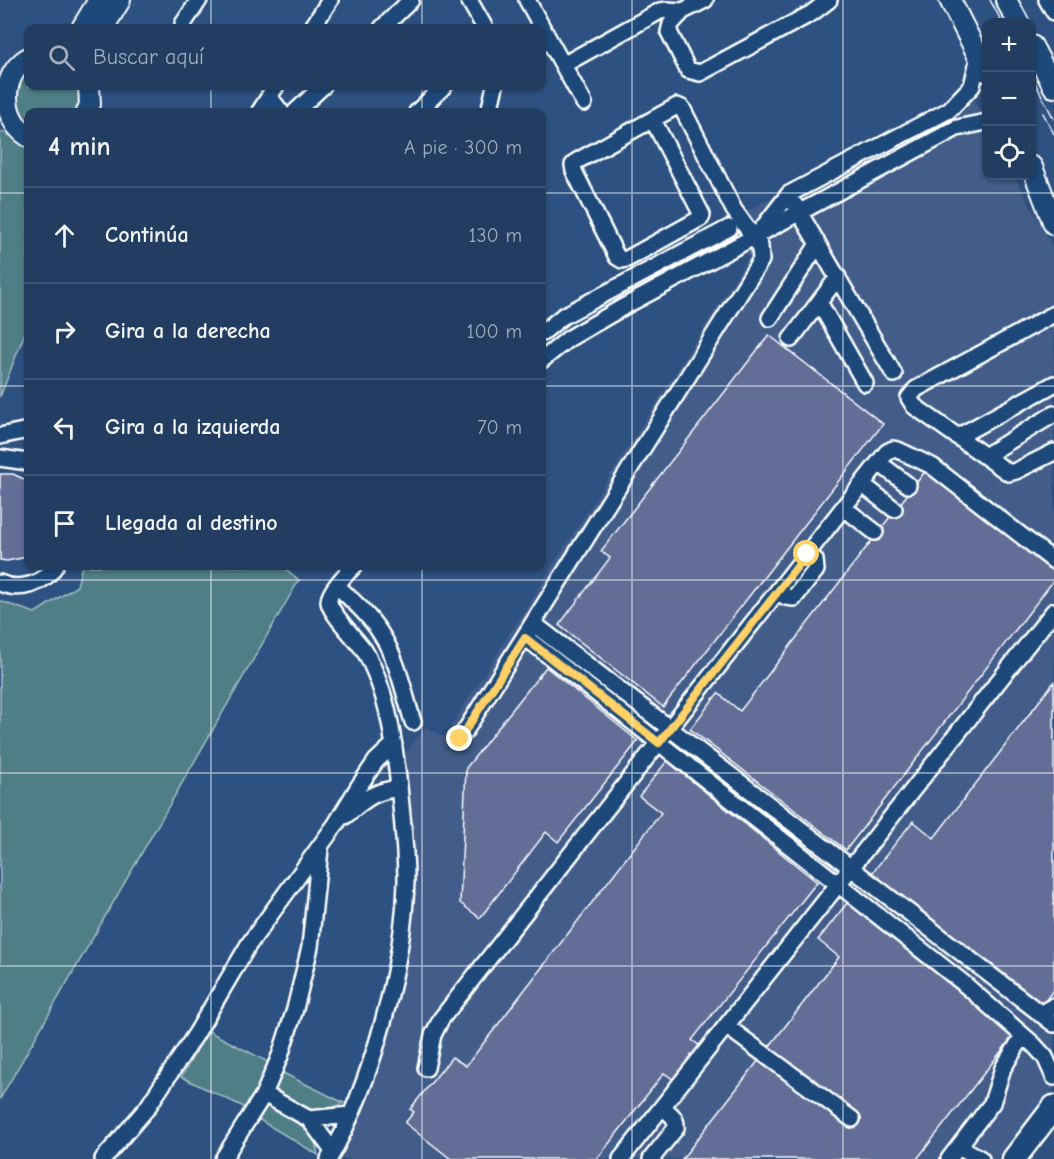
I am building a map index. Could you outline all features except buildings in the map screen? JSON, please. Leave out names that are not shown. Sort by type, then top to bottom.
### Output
[{"type":"highway","points":[[1014,1159],[1054,1107]]},
{"type":"main road","points":[[84,24],[99,0]]},
{"type":"main road","points":[[105,24],[120,0]]},
{"type":"main road","points":[[950,0],[982,61]]},
{"type":"main road","points":[[1006,0],[1016,18]]},
{"type":"main road","points":[[1036,53],[1054,87]]},
{"type":"main road","points":[[24,61],[3,83],[4,113],[24,133]]},
{"type":"main road","points":[[88,108],[89,90]]},
{"type":"main road","points":[[1036,163],[1054,192]]},
{"type":"main road","points":[[1036,177],[1054,224]]},
{"type":"street","points":[[183,24],[199,0]]},
{"type":"street","points":[[315,24],[330,0]]},
{"type":"street","points":[[386,24],[411,0]]},
{"type":"street","points":[[469,0],[483,24]]},
{"type":"street","points":[[527,0],[540,24]]},
{"type":"street","points":[[705,0],[683,11],[671,24],[669,33],[688,70],[700,73],[812,13],[829,0]]},
{"type":"street","points":[[1047,0],[1054,12]]},
{"type":"street","points":[[563,65],[660,11],[667,9],[683,11]]},
{"type":"street","points":[[546,34],[584,103]]},
{"type":"street","points":[[754,238],[789,194],[949,110],[972,86],[982,65]]},
{"type":"street","points":[[300,108],[319,90]]},
{"type":"street","points":[[421,108],[440,90]]},
{"type":"street","points":[[490,108],[494,90]]},
{"type":"street","points":[[262,108],[273,91]]},
{"type":"street","points":[[273,91],[279,108]]},
{"type":"street","points":[[460,739],[761,260],[760,246],[734,210],[681,107],[675,107],[576,161],[573,168],[618,257],[622,260],[701,218],[702,215],[653,120]]},
{"type":"street","points":[[546,357],[568,339],[606,317],[957,128],[982,123]]},
{"type":"street","points":[[789,194],[894,374]]},
{"type":"street","points":[[546,330],[563,316],[729,228]]},
{"type":"street","points":[[770,318],[818,244]]},
{"type":"street","points":[[791,339],[838,277]]},
{"type":"street","points":[[819,302],[864,383]]},
{"type":"street","points":[[1054,314],[912,393],[909,398],[914,406],[1009,473],[1054,452]]},
{"type":"street","points":[[959,436],[1054,384]]},
{"type":"street","points":[[985,456],[1054,414]]},
{"type":"street","points":[[0,436],[24,431]]},
{"type":"street","points":[[426,1068],[433,1035],[441,1019],[887,452],[892,448],[923,461],[1054,561]]},
{"type":"street","points":[[0,458],[24,461]]},
{"type":"street","points":[[879,463],[908,485]]},
{"type":"street","points":[[862,484],[894,509]]},
{"type":"street","points":[[844,508],[875,532]]},
{"type":"street","points":[[0,583],[9,587],[29,586],[52,570]]},
{"type":"street","points":[[331,1155],[350,1115],[382,1024],[401,931],[406,882],[405,841],[394,744],[386,702],[365,652],[329,602],[331,594],[351,570]]},
{"type":"street","points":[[337,586],[368,616],[382,635],[399,676],[412,722]]},
{"type":"street","points":[[621,1159],[1054,611]]},
{"type":"street","points":[[534,624],[1054,1024]]},
{"type":"street","points":[[525,638],[962,982],[1023,1036],[1049,1051],[1054,1077]]},
{"type":"street","points":[[103,1159],[147,1108],[196,1034],[249,944],[320,848],[376,761],[394,744]]},
{"type":"street","points":[[336,824],[368,796],[399,788]]},
{"type":"street","points":[[223,1159],[264,1094],[280,1056],[295,1009],[310,947],[320,848]]},
{"type":"street","points":[[1006,1021],[1023,1001]]},
{"type":"street","points":[[1040,1014],[1054,1006]]},
{"type":"street","points":[[726,1026],[852,1119]]},
{"type":"street","points":[[949,1159],[992,1103],[1004,1068],[1023,1036]]},
{"type":"street","points":[[264,1094],[309,1119],[331,1155]]},
{"type":"street","points":[[1005,1159],[1054,1096]]},
{"type":"street","points":[[651,1159],[676,1128],[674,1117],[662,1107]]},
{"type":"street","points":[[309,1119],[350,1115]]},
{"type":"street","points":[[959,1146],[981,1159]]},
{"type":"shaded area","points":[[968,88],[982,115],[982,180],[1016,180],[1054,250],[1054,1088],[997,1159],[336,1159],[401,971],[402,757],[426,727],[444,737],[748,258],[731,220]]},
{"type":"green space","points":[[24,74],[24,90],[83,90],[81,108],[24,108],[24,122],[16,113],[13,90]]},
{"type":"green space","points":[[0,131],[24,142],[24,335],[0,397]]},
{"type":"green space","points":[[81,570],[287,570],[299,580],[0,1099],[0,601],[35,613],[77,586]]},
{"type":"green space","points":[[208,1031],[270,1063],[248,1109],[181,1077]]},
{"type":"green space","points":[[283,1073],[344,1103],[318,1113],[275,1091]]},
{"type":"green space","points":[[267,1106],[313,1132],[318,1155],[258,1119]]},
{"type":"tram line","points":[[990,0],[1000,18]]},
{"type":"tram line","points":[[1036,85],[1054,119]]},
{"type":"tram line","points":[[1043,113],[1054,134]]},
{"type":"route","points":[[460,739],[525,638],[659,743],[807,554]]}]
